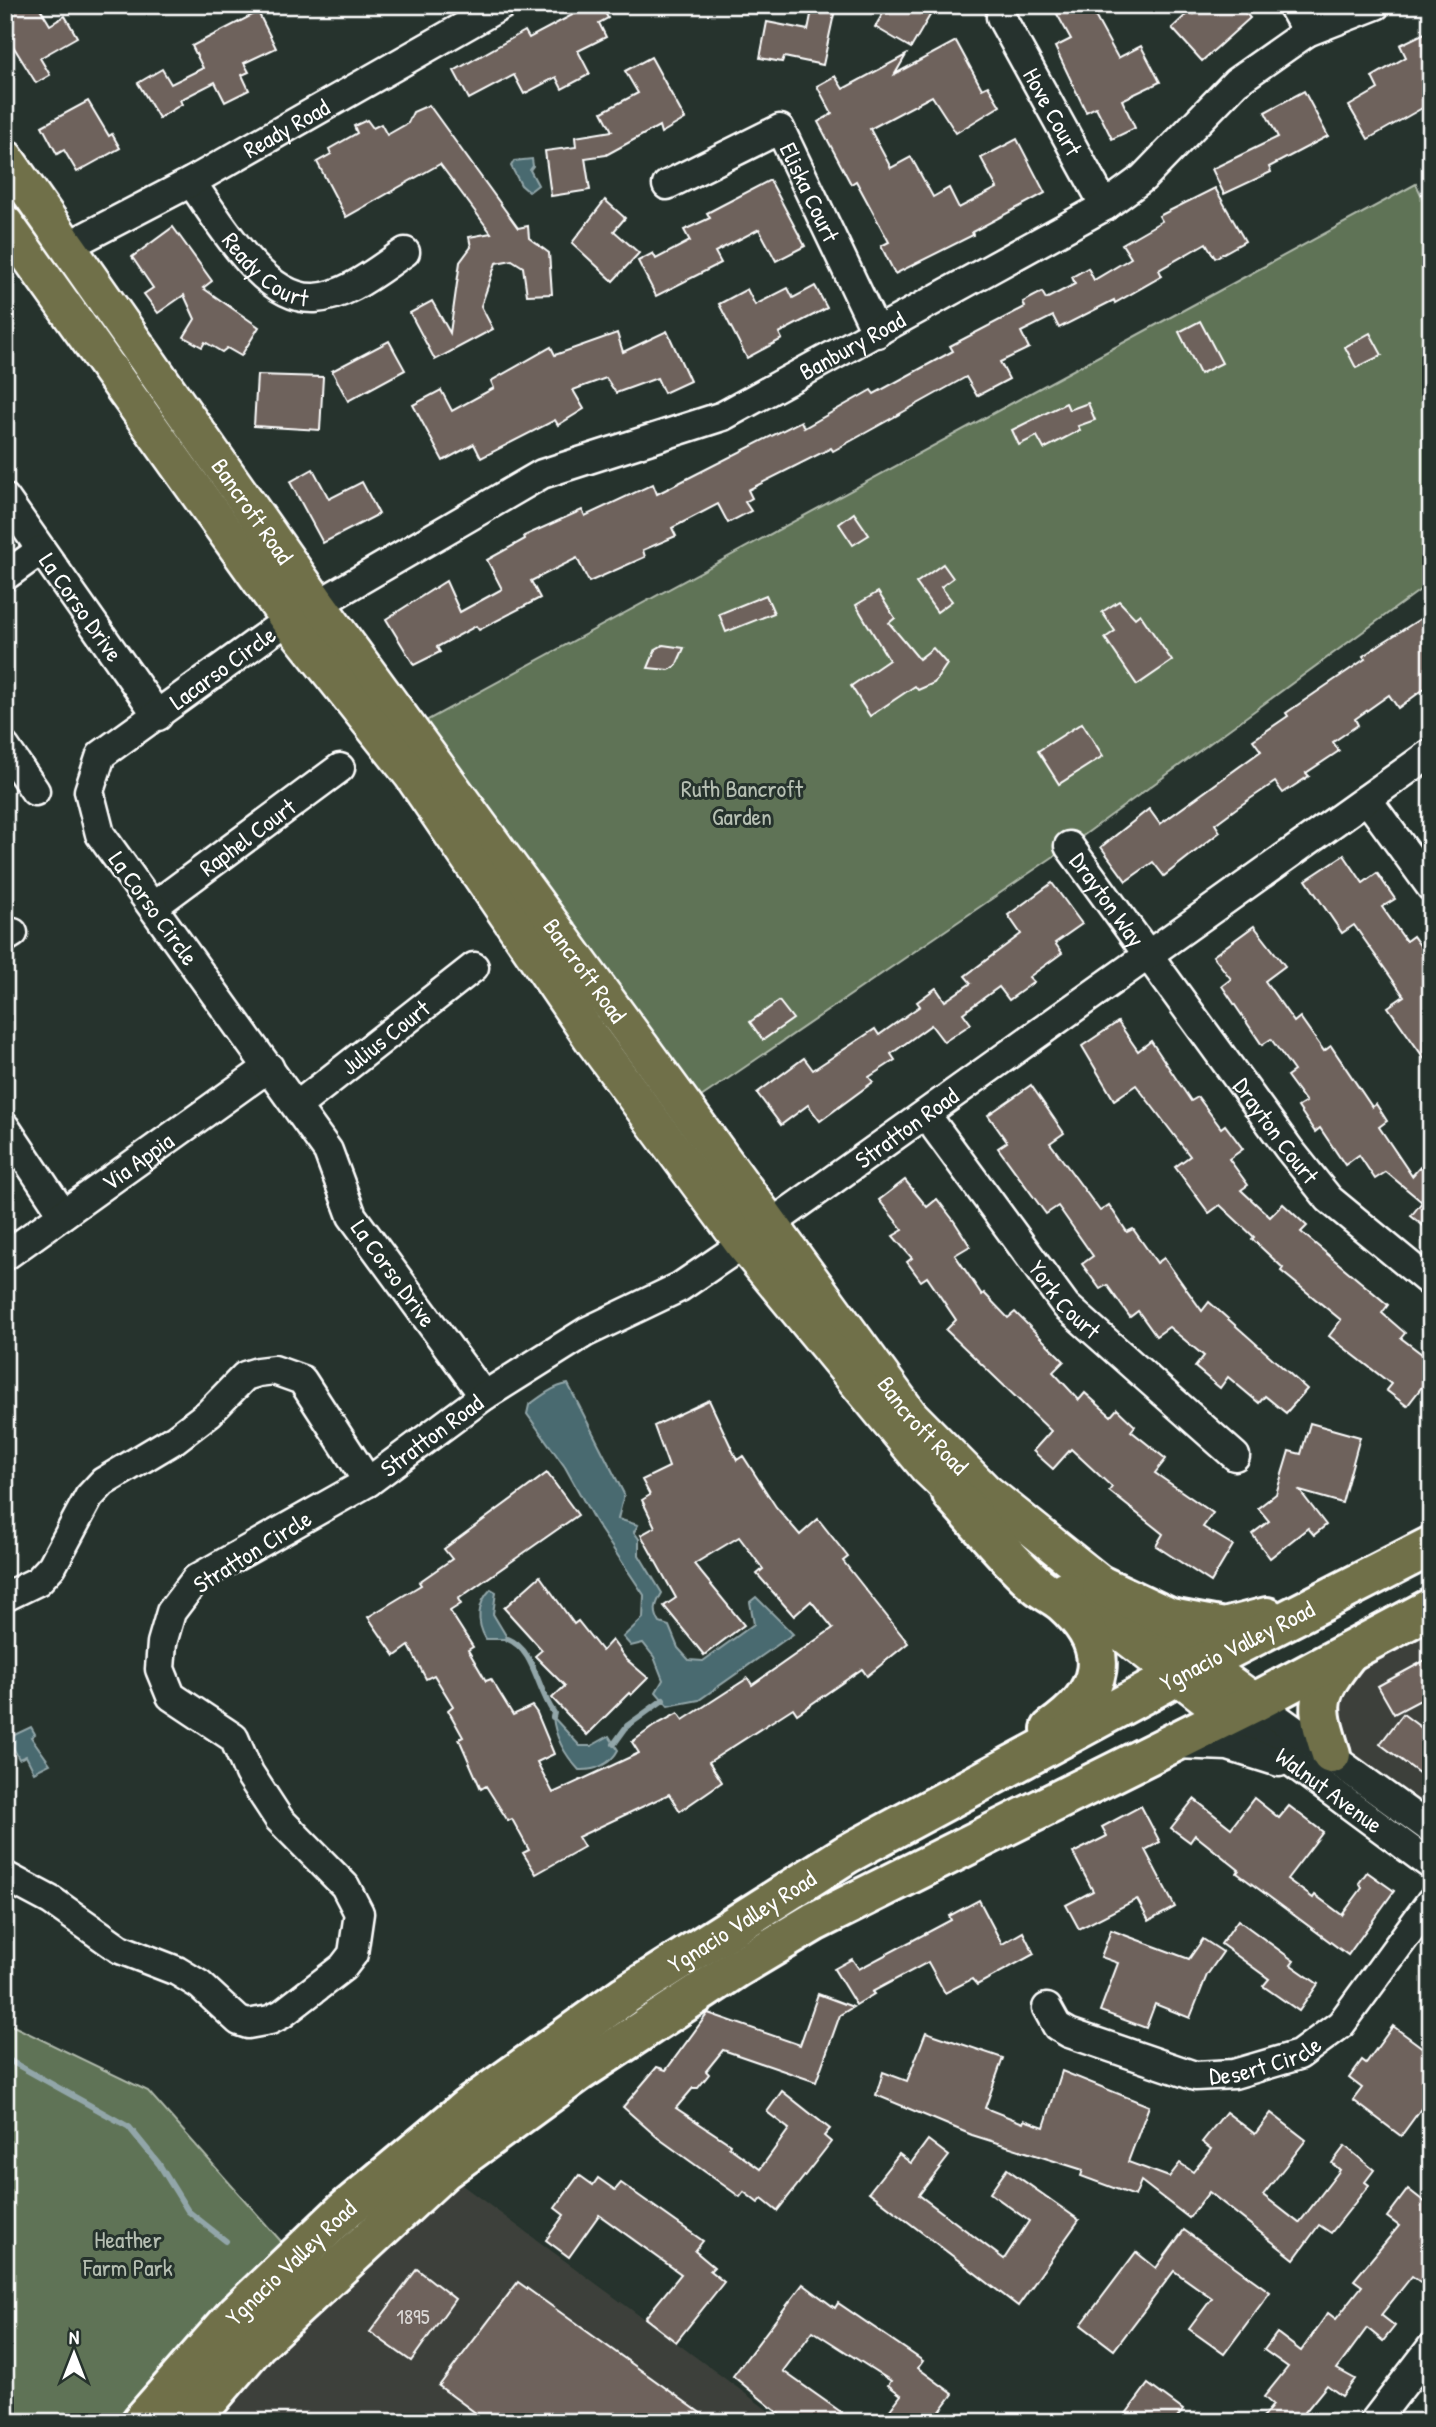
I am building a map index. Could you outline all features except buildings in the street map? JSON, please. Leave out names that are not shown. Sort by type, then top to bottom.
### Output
[{"type":"highway","points":[[952,1494],[1037,1585],[1062,1602],[1084,1625],[1098,1650],[1094,1681],[1088,1695],[1074,1713],[959,1793]]},
{"type":"highway","name":"Ygnacio Valley Road","points":[[141,2422],[230,2321],[345,2210],[467,2108],[636,1988],[847,1854],[1191,1670],[1431,1546]]},
{"type":"highway","points":[[1102,1586],[1170,1618],[1224,1628],[1265,1617],[1309,1596],[1367,1580]]},
{"type":"highway","name":"Ygnacio Valley Road","points":[[190,2422],[257,2344],[443,2171],[579,2072],[737,1968],[814,1922],[1242,1709],[1431,1608]]},
{"type":"highway","points":[[1316,1762],[1317,1714],[1327,1679],[1350,1651]]},
{"type":"highway","points":[[165,2422],[164,2414],[222,2348],[230,2321]]},
{"type":"main road","name":"Bancroft Road","points":[[5,158],[68,246],[304,612]]},
{"type":"main road","name":"Bancroft Road","points":[[5,223],[304,612],[757,1235],[952,1494],[1084,1605],[1191,1670]]},
{"type":"main road","name":"Bancroft Road","points":[[757,1235],[910,1415],[985,1491],[1102,1586],[1191,1670],[1242,1709]]},
{"type":"street","name":"Ready Road","points":[[68,246],[191,182],[502,5]]},
{"type":"street","points":[[1292,5],[1307,32]]},
{"type":"street","name":"Banbury Road","points":[[304,612],[542,474],[723,416],[1105,206],[1143,178],[1236,82],[1307,32],[1376,5]]},
{"type":"street","name":"Hove Court","points":[[1001,17],[1105,206]]},
{"type":"street","name":"Eliska Court","points":[[667,185],[780,129],[877,333]]},
{"type":"street","name":"Ready Court","points":[[191,182],[254,269],[279,289],[314,298],[354,285],[405,252]]},
{"type":"street","name":"La Corso Drive","points":[[5,498],[158,716]]},
{"type":"street","points":[[5,576],[41,550]]},
{"type":"street","name":"Lacarso Circle","points":[[158,716],[304,612]]},
{"type":"street","name":"La Corso Circle","points":[[158,716],[101,755],[89,791],[100,834],[297,1106]]},
{"type":"street","points":[[5,747],[35,791]]},
{"type":"street","name":"Stratton Road","points":[[368,1482],[484,1396],[586,1332],[680,1287],[757,1235],[1431,753]]},
{"type":"street","name":"Raphel Court","points":[[154,906],[340,768]]},
{"type":"street","points":[[1367,799],[1431,887]]},
{"type":"street","name":"Drayton Way","points":[[1069,846],[1147,954]]},
{"type":"street","name":"Drayton Court","points":[[1147,954],[1289,1149],[1329,1199],[1431,1283]]},
{"type":"street","name":"Julius Court","points":[[297,1106],[474,967]]},
{"type":"street","name":"Via Appia","points":[[5,1256],[269,1067]]},
{"type":"street","name":"La Corso Drive","points":[[297,1106],[328,1151],[352,1216],[484,1396]]},
{"type":"street","name":"York Court","points":[[926,1115],[1066,1306],[1235,1456]]},
{"type":"street","points":[[5,1128],[63,1214]]},
{"type":"street","points":[[5,1597],[38,1581],[52,1566],[89,1497],[103,1482],[174,1439],[209,1413],[245,1376],[274,1370],[302,1381],[368,1482]]},
{"type":"street","name":"Stratton Circle","points":[[5,1876],[52,1901],[120,1949],[177,1971],[200,1985],[239,2021],[248,2024],[270,2020],[282,2014],[344,1967],[353,1954],[360,1924],[354,1899],[345,1886],[271,1809],[249,1773],[234,1738],[172,1696],[160,1669],[162,1643],[172,1612],[196,1579],[368,1482]]},
{"type":"street","name":"Walnut Avenue","points":[[1242,1709],[1316,1762],[1431,1829]]},
{"type":"street","points":[[1169,1744],[1228,1746],[1316,1762]]},
{"type":"street","name":"Walnut Avenue","points":[[1316,1762],[1431,1865]]},
{"type":"street","name":"Desert Circle","points":[[1047,2008],[1057,2026],[1069,2033],[1195,2076],[1234,2074],[1272,2064],[1299,2055],[1341,2024],[1431,1901]]},
{"type":"street","points":[[1374,2422],[1431,2348]]},
{"type":"shaded area","points":[[1431,1608],[1431,1829],[1331,1754],[1327,1679]]},
{"type":"shaded area","points":[[443,2171],[784,2422],[190,2422]]},
{"type":"green space","name":"Ruth Bancroft Garden","points":[[1416,184],[1431,215],[1431,582],[1069,846],[685,1108],[411,729]]},
{"type":"green space","name":"Heather Farm Park","points":[[5,2022],[148,2091],[295,2257],[141,2422],[5,2422]]},
{"type":"water","points":[[532,159],[533,166],[530,170],[538,185],[529,192],[521,185],[511,166],[514,161]]},
{"type":"water","points":[[568,1384],[624,1494],[618,1519],[638,1525],[634,1532],[639,1539],[639,1555],[662,1593],[656,1605],[656,1615],[660,1623],[669,1626],[678,1648],[689,1660],[703,1661],[754,1624],[750,1602],[756,1597],[793,1634],[699,1700],[668,1706],[656,1692],[663,1680],[654,1657],[643,1643],[631,1646],[623,1637],[643,1618],[644,1595],[596,1523],[565,1467],[527,1414],[529,1405],[553,1389]]},
{"type":"water","points":[[491,1589],[496,1592],[493,1614],[508,1639],[486,1639],[483,1633],[479,1619],[481,1606]]},
{"type":"water","points":[[553,1717],[580,1746],[591,1746],[609,1736],[618,1750],[602,1766],[579,1770],[562,1745]]},
{"type":"water","points":[[31,1727],[35,1734],[31,1737],[50,1764],[34,1772],[26,1756],[19,1759],[8,1738]]},
{"type":"waterway","points":[[508,1639],[517,1644],[530,1661],[554,1713],[553,1717]]},
{"type":"waterway","points":[[614,1744],[627,1726],[663,1700]]},
{"type":"waterway","points":[[5,2058],[129,2127],[159,2164],[188,2211],[226,2241]]}]
